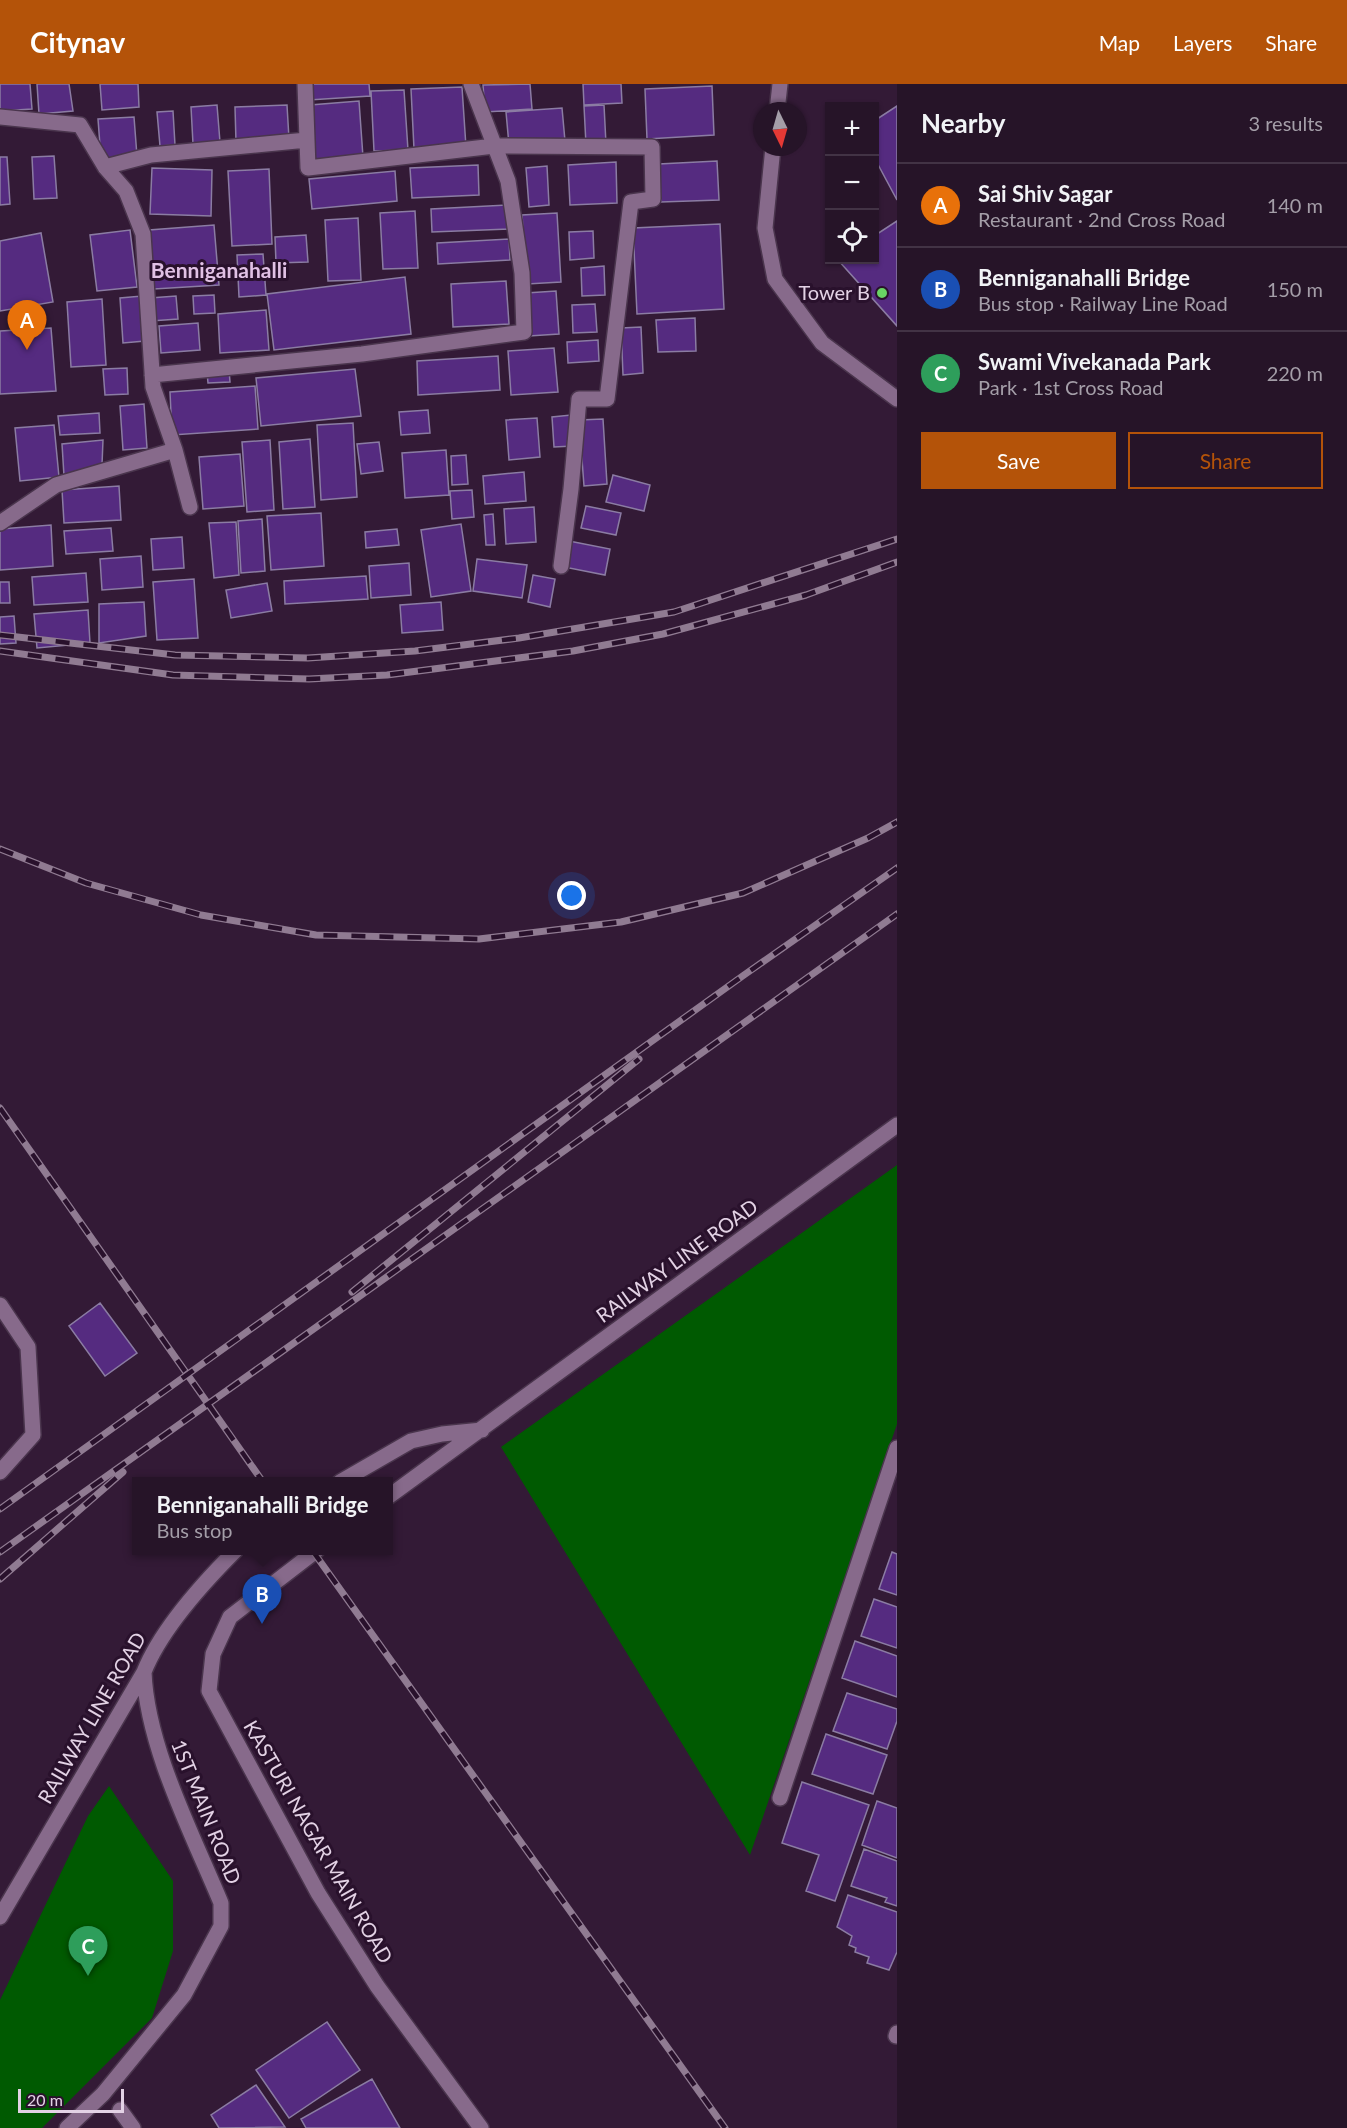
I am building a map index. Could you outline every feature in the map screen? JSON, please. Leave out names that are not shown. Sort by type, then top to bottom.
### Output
[{"type":"street","points":[[305,84],[308,168],[494,146],[652,147],[653,199],[631,202],[607,399],[579,399],[561,566]]},
{"type":"street","points":[[152,375],[362,354],[524,332],[522,273],[508,181],[471,84]]},
{"type":"street","points":[[778,102],[780,84]]},
{"type":"street","points":[[0,117],[80,125],[105,167],[126,191],[143,234],[153,387],[175,450],[190,507]]},
{"type":"street","points":[[105,167],[151,155],[307,140]]},
{"type":"street","points":[[772,156],[765,228],[775,279],[822,344],[897,399]]},
{"type":"street","points":[[0,523],[56,485],[175,450]]},
{"type":"street","name":"RAILWAY LINE ROAD","points":[[393,1493],[897,1125]]},
{"type":"street","points":[[0,1305],[28,1347],[33,1435],[0,1472]]},
{"type":"street","points":[[349,1477],[411,1441],[442,1434],[482,1430]]},
{"type":"street","points":[[780,1798],[897,1448]]},
{"type":"street","name":"RAILWAY LINE ROAD","points":[[0,1917],[144,1672],[152,1652],[209,1577],[232,1555]]},
{"type":"street","name":"KASTURI NAGAR MAIN ROAD","points":[[312,1555],[230,1617],[213,1654],[208,1691],[318,1893],[377,1986],[481,2128]]},
{"type":"street","name":"1ST MAIN ROAD","points":[[67,2128],[103,2094],[184,1995],[221,1926],[221,1903],[152,1733],[145,1697],[144,1672]]},
{"type":"street","points":[[120,2110],[133,2128]]},
{"type":"green space","points":[[897,1165],[897,1424],[750,1855],[501,1447]]},
{"type":"green space","points":[[109,1786],[173,1881],[173,1951],[152,2018],[42,2128],[0,2128],[0,2000],[88,1816]]},
{"type":"building","points":[[0,84],[30,84],[32,109],[0,111]]},
{"type":"building","points":[[37,84],[69,84],[73,111],[39,114]]},
{"type":"building","points":[[100,84],[138,84],[139,107],[102,110]]},
{"type":"building","points":[[308,84],[369,84],[370,96],[309,100]]},
{"type":"building","points":[[530,84],[532,109],[485,112],[483,85]]},
{"type":"building","points":[[583,84],[621,84],[622,103],[584,105]]},
{"type":"building","points":[[712,86],[714,135],[647,139],[645,89]]},
{"type":"building","points":[[462,87],[466,147],[414,149],[411,89]]},
{"type":"building","points":[[404,90],[408,150],[374,151],[371,91]]},
{"type":"building","points":[[359,101],[363,157],[314,161],[310,105]]},
{"type":"building","points":[[217,105],[220,142],[193,144],[191,107]]},
{"type":"building","points":[[287,105],[289,139],[236,142],[235,107]]},
{"type":"building","points":[[604,105],[606,144],[586,145],[584,106]]},
{"type":"building","points":[[897,106],[897,200],[879,166],[879,118]]},
{"type":"building","points":[[562,108],[565,141],[509,145],[506,112]]},
{"type":"building","points":[[173,111],[175,145],[160,146],[157,112]]},
{"type":"building","points":[[134,117],[137,156],[101,159],[98,119]]},
{"type":"building","points":[[54,156],[57,198],[34,199],[32,157]]},
{"type":"building","points":[[0,157],[7,157],[10,204],[0,205]]},
{"type":"building","points":[[717,161],[719,200],[661,202],[659,164]]},
{"type":"building","points":[[616,162],[617,203],[570,205],[568,165]]},
{"type":"building","points":[[478,165],[479,195],[412,198],[410,168]]},
{"type":"building","points":[[547,166],[549,205],[529,207],[526,168]]},
{"type":"building","points":[[152,168],[212,170],[211,216],[150,214]]},
{"type":"building","points":[[269,169],[272,244],[232,246],[228,171]]},
{"type":"building","points":[[395,171],[397,201],[312,209],[309,179]]},
{"type":"building","points":[[507,205],[509,229],[432,232],[431,209]]},
{"type":"building","points":[[415,211],[418,268],[383,269],[380,213]]},
{"type":"building","points":[[557,213],[561,282],[527,284],[522,215]]},
{"type":"building","points":[[358,218],[361,280],[328,281],[325,220]]},
{"type":"building","name":"Tower B","points":[[897,221],[897,326],[842,264],[879,264],[879,233]]},
{"type":"building","points":[[720,224],[724,309],[637,314],[633,228]]},
{"type":"building","points":[[214,225],[219,285],[154,289],[149,230]]},
{"type":"building","points":[[130,230],[137,287],[97,291],[90,235]]},
{"type":"building","points":[[593,231],[594,258],[570,260],[569,232]]},
{"type":"building","points":[[41,233],[53,302],[0,311],[0,241]]},
{"type":"building","points":[[306,235],[308,262],[276,263],[275,237]]},
{"type":"building","points":[[509,239],[510,260],[438,264],[437,243]]},
{"type":"building","points":[[263,254],[266,295],[239,297],[237,255]]},
{"type":"building","points":[[604,266],[605,295],[582,296],[581,268]]},
{"type":"building","points":[[405,277],[411,334],[274,350],[267,294]]},
{"type":"building","points":[[506,281],[509,324],[453,327],[451,284]]},
{"type":"building","points":[[556,291],[559,334],[529,336],[526,293]]},
{"type":"building","points":[[214,295],[215,313],[194,314],[193,296]]},
{"type":"building","points":[[142,296],[145,341],[123,343],[120,298]]},
{"type":"building","points":[[176,296],[178,319],[151,321],[150,298]]},
{"type":"building","points":[[102,299],[106,365],[71,367],[67,302]]},
{"type":"building","points":[[595,304],[597,332],[573,333],[572,305]]},
{"type":"building","points":[[266,310],[269,350],[220,353],[218,314]]},
{"type":"building","points":[[695,318],[696,351],[658,352],[656,320]]},
{"type":"building","points":[[198,323],[200,350],[161,353],[159,326]]},
{"type":"building","points":[[641,327],[643,373],[623,375],[621,328]]},
{"type":"building","points":[[51,328],[56,391],[0,394],[0,331]]},
{"type":"building","points":[[598,340],[599,361],[568,363],[567,342]]},
{"type":"building","points":[[554,348],[558,392],[511,395],[508,351]]},
{"type":"building","points":[[498,356],[500,390],[418,395],[417,361]]},
{"type":"building","points":[[127,368],[128,394],[105,395],[103,369]]},
{"type":"building","points":[[355,369],[361,416],[261,426],[256,378]]},
{"type":"building","points":[[229,370],[230,382],[208,383],[207,372]]},
{"type":"building","points":[[255,386],[258,429],[172,435],[170,392]]},
{"type":"building","points":[[144,404],[147,448],[123,450],[120,406]]},
{"type":"building","points":[[428,410],[430,433],[401,435],[399,412]]},
{"type":"building","points":[[99,413],[100,433],[60,435],[58,416]]},
{"type":"building","points":[[571,415],[573,446],[554,447],[552,417]]},
{"type":"building","points":[[537,418],[540,457],[509,460],[506,420]]},
{"type":"building","points":[[603,419],[607,484],[584,486],[579,420]]},
{"type":"building","points":[[353,423],[357,497],[321,500],[317,425]]},
{"type":"building","points":[[54,425],[59,477],[20,481],[15,428]]},
{"type":"building","points":[[310,439],[315,507],[283,509],[279,442]]},
{"type":"building","points":[[103,440],[102,465],[64,476],[62,444]]},
{"type":"building","points":[[270,440],[274,510],[247,512],[242,442]]},
{"type":"building","points":[[379,442],[383,471],[361,474],[357,444]]},
{"type":"building","points":[[446,450],[449,495],[405,498],[402,453]]},
{"type":"building","points":[[240,454],[244,506],[203,509],[199,457]]},
{"type":"building","points":[[466,455],[468,484],[452,485],[451,456]]},
{"type":"building","points":[[524,472],[526,501],[485,504],[483,476]]},
{"type":"building","points":[[613,475],[650,485],[644,511],[606,502]]},
{"type":"building","points":[[119,486],[121,520],[64,523],[62,490]]},
{"type":"building","points":[[472,490],[474,517],[452,519],[450,491]]},
{"type":"building","points":[[586,506],[621,513],[616,535],[581,528]]},
{"type":"building","points":[[534,507],[536,542],[506,544],[504,509]]},
{"type":"building","points":[[321,513],[324,566],[271,570],[267,516]]},
{"type":"building","points":[[493,514],[495,545],[486,545],[484,515]]},
{"type":"building","points":[[262,519],[265,571],[241,573],[238,521]]},
{"type":"building","points":[[236,522],[239,575],[214,578],[209,523]]},
{"type":"building","points":[[461,524],[471,591],[431,597],[421,530]]},
{"type":"building","points":[[51,525],[53,566],[0,570],[0,529]]},
{"type":"building","points":[[111,528],[113,551],[66,554],[64,531]]},
{"type":"building","points":[[397,529],[399,545],[366,548],[365,532]]},
{"type":"building","points":[[182,537],[184,568],[153,570],[151,539]]},
{"type":"building","points":[[569,541],[610,549],[605,575],[564,567]]},
{"type":"building","points":[[141,556],[143,587],[102,590],[100,559]]},
{"type":"building","points":[[477,559],[527,565],[522,598],[473,591]]},
{"type":"building","points":[[409,563],[411,595],[371,598],[369,566]]},
{"type":"building","points":[[86,573],[88,602],[34,605],[32,577]]},
{"type":"building","points":[[533,575],[555,579],[550,607],[528,602]]},
{"type":"building","points":[[366,576],[368,599],[285,604],[284,581]]},
{"type":"building","points":[[194,579],[198,638],[157,640],[153,582]]},
{"type":"building","points":[[0,582],[9,582],[10,603],[0,603]]},
{"type":"building","points":[[267,583],[272,611],[231,618],[226,590]]},
{"type":"building","points":[[144,602],[146,636],[99,643],[99,604]]},
{"type":"building","points":[[441,602],[443,630],[402,633],[400,605]]},
{"type":"building","points":[[88,610],[90,643],[37,648],[34,614]]},
{"type":"building","points":[[14,616],[16,643],[0,644],[0,617]]},
{"type":"building","points":[[100,1303],[137,1353],[105,1376],[69,1326]]},
{"type":"building","points":[[892,1552],[897,1554],[897,1595],[879,1589]]},
{"type":"building","points":[[874,1599],[897,1607],[897,1648],[861,1636]]},
{"type":"building","points":[[855,1641],[897,1656],[897,1697],[842,1678]]},
{"type":"building","points":[[847,1693],[897,1709],[897,1721],[887,1749],[833,1731]]},
{"type":"building","points":[[826,1734],[887,1755],[873,1794],[812,1774]]},
{"type":"building","points":[[802,1782],[869,1805],[835,1901],[806,1891],[819,1855],[782,1843]]},
{"type":"building","points":[[877,1801],[897,1808],[897,1858],[862,1845]]},
{"type":"building","points":[[864,1849],[897,1861],[897,1906],[885,1902],[887,1898],[851,1886]]},
{"type":"building","points":[[848,1895],[897,1912],[897,1952],[889,1970],[867,1963],[869,1957],[855,1952],[856,1948],[849,1945],[852,1936],[837,1927]]},
{"type":"building","points":[[327,2022],[360,2070],[289,2118],[256,2070]]},
{"type":"building","points":[[372,2079],[400,2128],[306,2128],[301,2119]]},
{"type":"building","points":[[256,2085],[285,2127],[219,2128],[211,2115]]},
{"type":"railway","points":[[0,635],[175,655],[308,658],[415,651],[519,638],[674,612],[897,539]]},
{"type":"railway","points":[[0,651],[173,675],[309,679],[387,675],[573,651],[663,634],[806,595],[897,562]]},
{"type":"railway","points":[[0,849],[86,883],[201,915],[316,935],[479,939],[621,922],[743,893],[868,838],[897,822]]},
{"type":"railway","points":[[0,1509],[744,975],[897,868]]},
{"type":"railway","points":[[0,1552],[897,914]]},
{"type":"railway","points":[[352,1292],[639,1059]]},
{"type":"railway","points":[[0,1108],[259,1477]]},
{"type":"railway","points":[[0,1579],[123,1472]]},
{"type":"railway","points":[[316,1555],[725,2128]]},
{"type":"place","name":"Tower B","points":[[882,293]]},
{"type":"place","name":"Sai Shiv Sagar","points":[[27,350]]},
{"type":"place","name":"Benniganahalli Bridge","points":[[262,1624]]},
{"type":"place","name":"Swami Vivekanada Park","points":[[88,1976]]},
{"type":"district","name":"Benniganahalli","points":[[219,271]]}]
